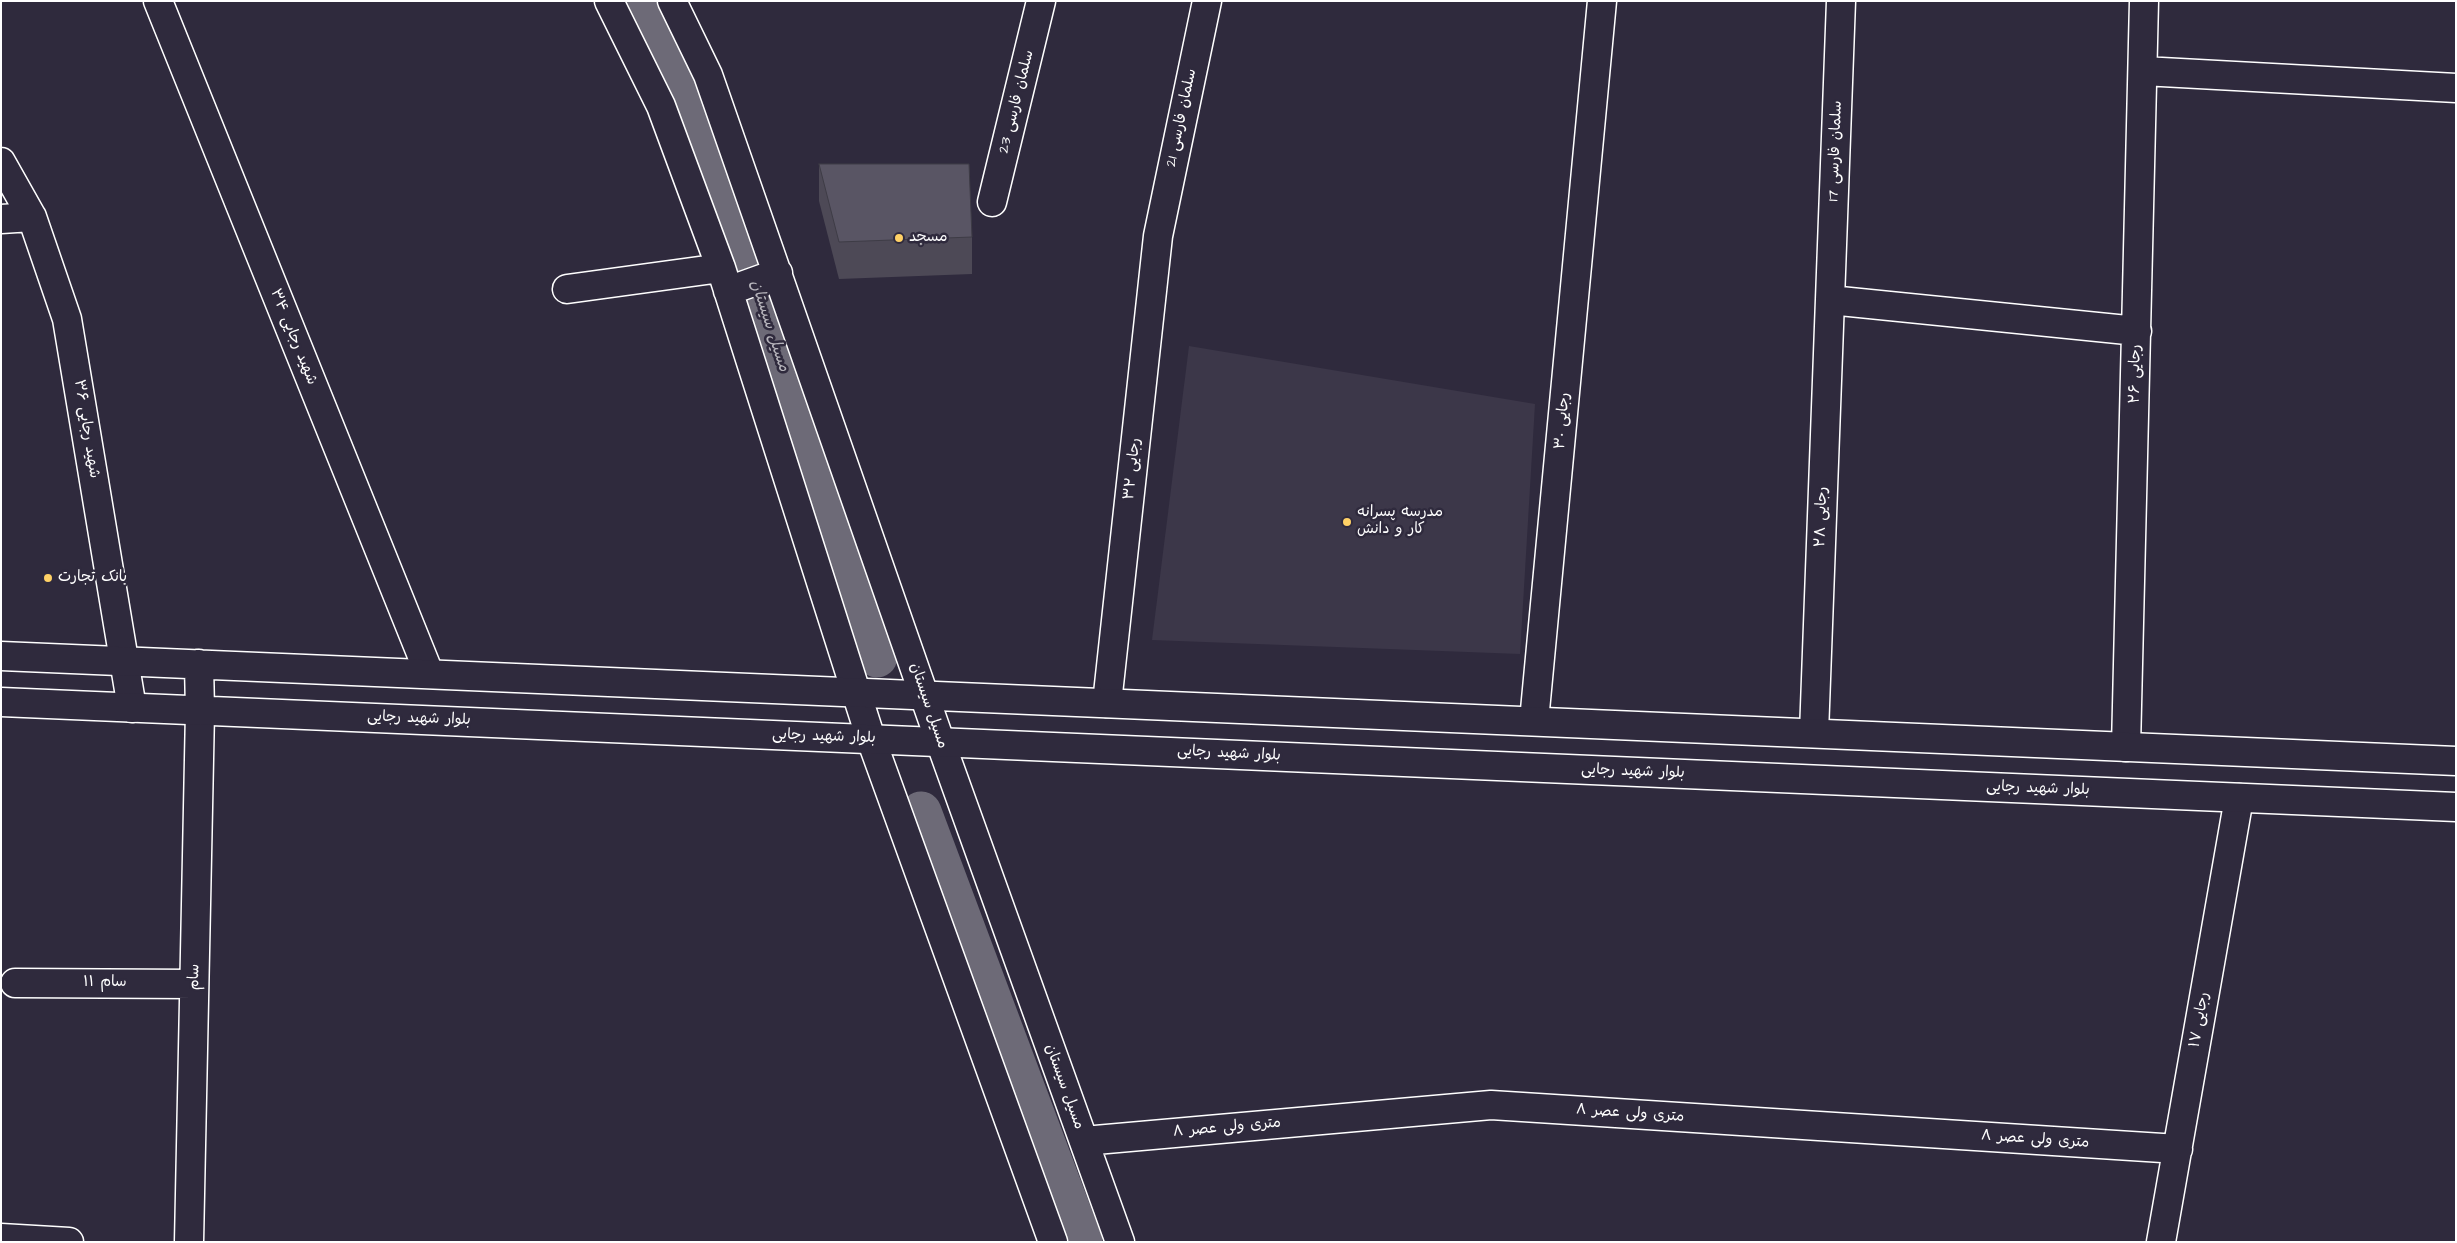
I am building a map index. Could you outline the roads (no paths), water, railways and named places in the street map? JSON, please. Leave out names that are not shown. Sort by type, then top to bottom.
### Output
[{"type":"street","name":"شهید رجایی ۳۴","points":[[158,1],[429,673]]},
{"type":"street","points":[[609,1],[661,106],[724,280],[871,739],[1053,1242]]},
{"type":"street","name":"مسیل سیستان","points":[[672,1],[708,75],[940,742],[1120,1242]]},
{"type":"street","name":"سلمان فارسی 23","points":[[992,202],[1041,1]]},
{"type":"street","name":"سلمان فارسی 21","points":[[1158,236],[1207,1]]},
{"type":"street","name":"رجایی ۳۰","points":[[1534,721],[1602,1]]},
{"type":"street","name":"سلمان فارسی 17","points":[[1830,300],[1841,1]]},
{"type":"street","name":"رجایی ۲۶","points":[[2126,747],[2144,1]]},
{"type":"street","points":[[2143,71],[2456,88]]},
{"type":"street","name":"شهید رجایی ۳۶","points":[[1,162],[32,217],[68,318],[132,708]]},
{"type":"street","points":[[1,219],[32,217]]},
{"type":"street","name":"رجایی ۳۲","points":[[1107,703],[1158,236]]},
{"type":"street","points":[[567,289],[724,280],[778,273]]},
{"type":"street","points":[[1830,300],[2137,331]]},
{"type":"street","name":"رجایی ۲۸","points":[[1814,733],[1830,300]]},
{"type":"street","points":[[1,656],[2456,761]]},
{"type":"street","name":"سام","points":[[189,1242],[200,711],[198,664]]},
{"type":"street","name":"بلوار شهید رجایی","points":[[1,702],[2456,807]]},
{"type":"street","name":"رجایی ۱۷","points":[[2161,1242],[2239,798]]},
{"type":"street","name":"سام ۱۱","points":[[15,983],[194,984]]},
{"type":"street","name":"۸ متری ولی عصر","points":[[1084,1141],[1491,1105],[2178,1149]]},
{"type":"street","points":[[1,1238],[69,1242]]},
{"type":"waterway","name":"مسیل سیستان","points":[[643,1],[682,86],[741,240],[877,657]]},
{"type":"waterway","points":[[921,812],[1082,1242]]},
{"type":"place","name":"مسجد","points":[[899,238]]},
{"type":"place","name":"مدرسه پسرانه کار و دانش","points":[[1347,522]]},
{"type":"place","name":"بانک تجارت","points":[[48,578]]}]
